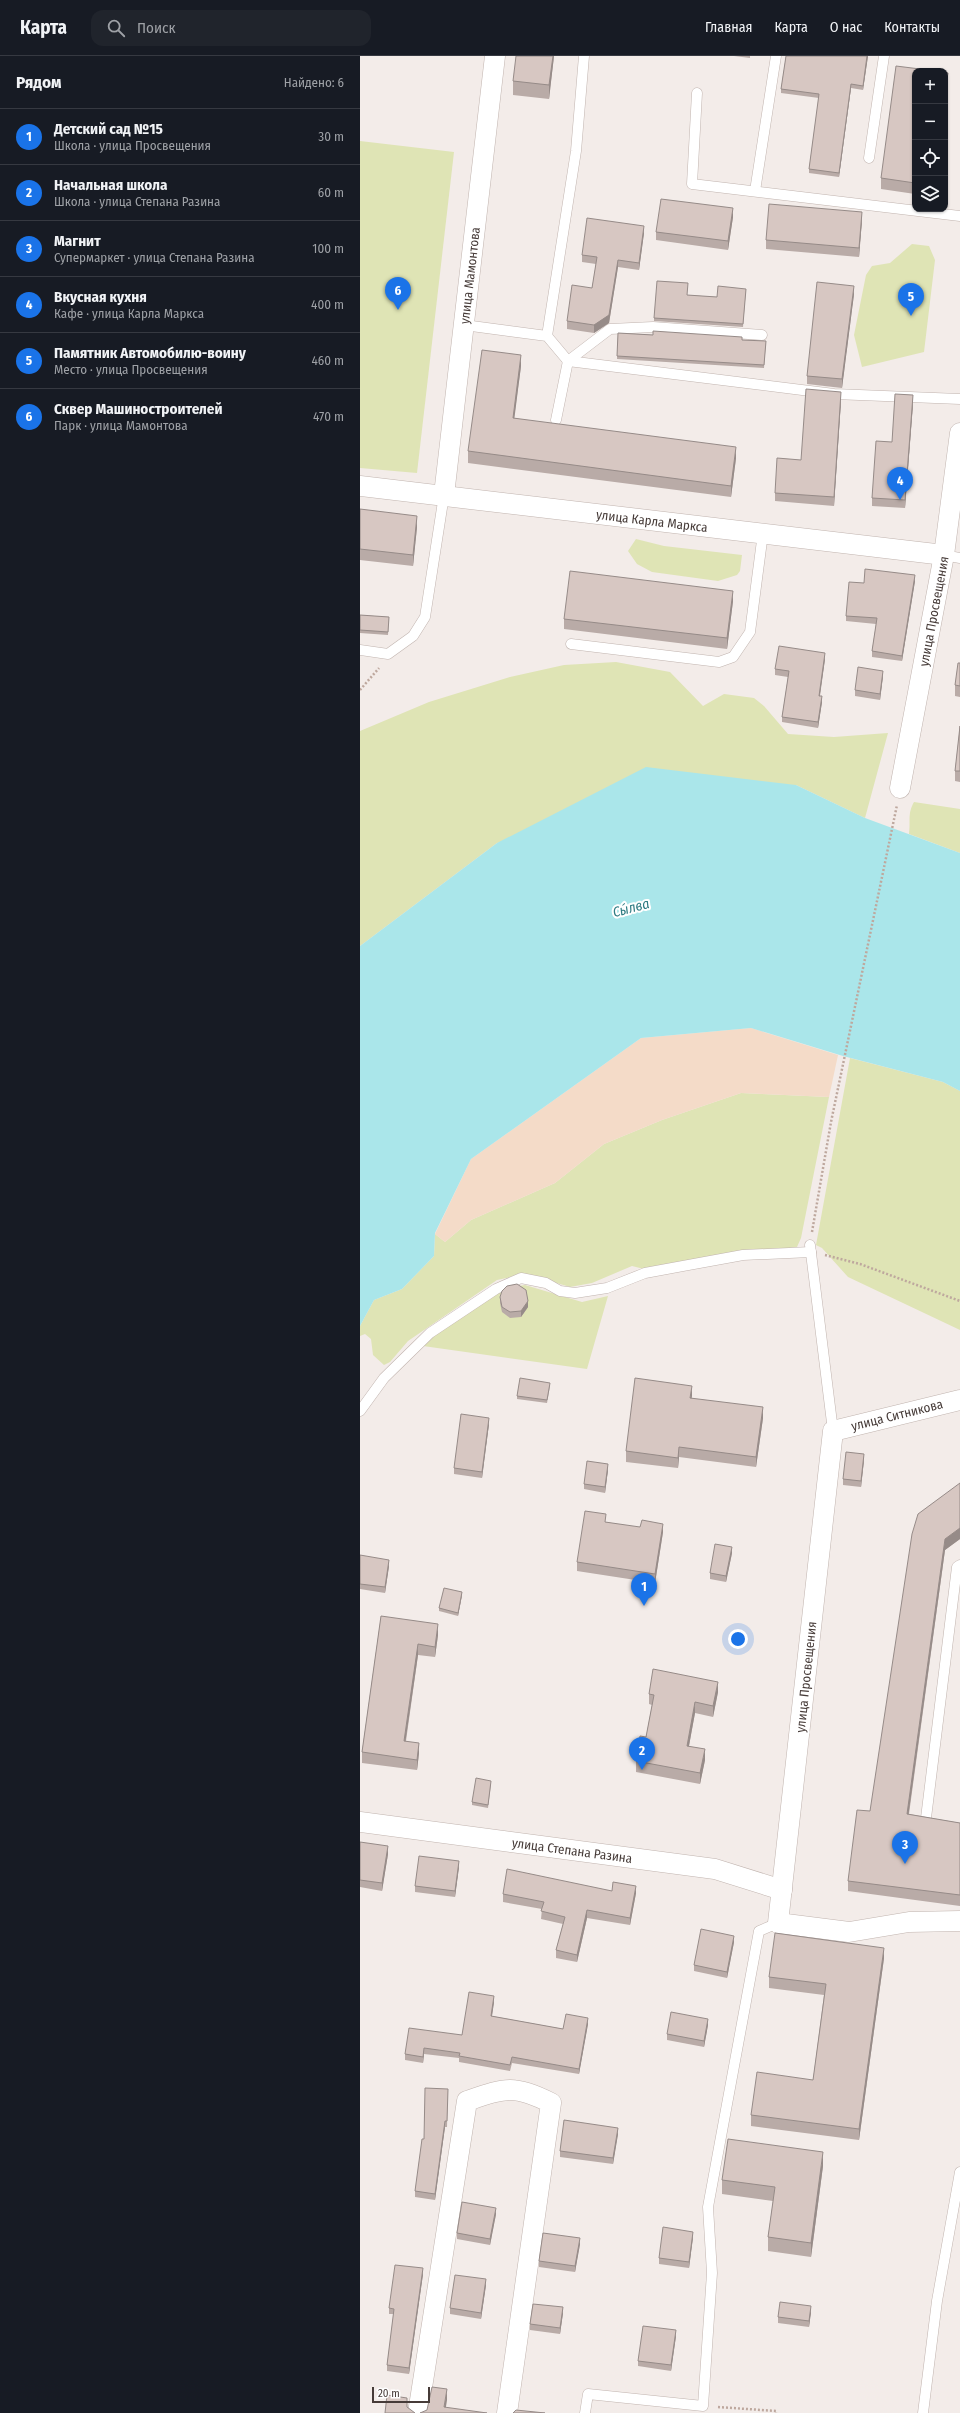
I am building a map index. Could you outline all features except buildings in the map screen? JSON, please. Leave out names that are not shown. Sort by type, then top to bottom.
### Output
[{"type":"street","name":"улица Мамонтова","points":[[444,496],[495,56]]},
{"type":"street","name":"улица Просвещения","points":[[899,792],[952,556],[960,433]]},
{"type":"street","name":"улица Карла Маркса","points":[[360,486],[952,556]]},
{"type":"street","name":"улица Ситникова","points":[[833,1431],[960,1400]]},
{"type":"street","name":"улица Просвещения","points":[[778,1924],[833,1431]]},
{"type":"street","name":"улица Степана Разина","points":[[360,1822],[715,1869],[782,1890]]},
{"type":"street","points":[[778,1924],[849,1932],[909,1922],[960,1921]]},
{"type":"street","points":[[418,2413],[467,2101],[502,2089],[526,2091],[551,2103],[507,2413]]},
{"type":"lane","points":[[547,336],[576,151],[584,56]]},
{"type":"lane","points":[[755,191],[776,56]]},
{"type":"lane","points":[[869,158],[884,56]]},
{"type":"lane","points":[[697,94],[692,184],[960,216]]},
{"type":"lane","points":[[464,325],[547,336],[568,361],[834,394],[960,399]]},
{"type":"lane","points":[[556,420],[568,361],[610,330],[653,327],[762,335]]},
{"type":"lane","points":[[360,650],[388,654],[414,636],[425,618],[444,496]]},
{"type":"lane","points":[[571,644],[719,662],[733,657],[750,632],[763,533]]},
{"type":"lane","points":[[360,1411],[384,1378],[430,1333],[496,1289],[521,1278],[546,1283],[560,1291],[575,1293],[607,1288],[644,1273],[743,1255],[811,1248],[833,1431]]},
{"type":"lane","points":[[926,1818],[957,1567],[960,1565]]},
{"type":"lane","points":[[585,2413],[588,2394],[704,2406],[712,2273],[710,2200],[760,1931],[778,1924]]},
{"type":"lane","points":[[923,2413],[937,2301],[960,2172]]},
{"type":"path","points":[[360,690],[385,661],[388,654]]},
{"type":"path","points":[[899,792],[831,1122],[811,1248],[860,1264],[960,1302]]},
{"type":"path","points":[[704,2406],[776,2411],[776,2413]]},
{"type":"green space","points":[[360,141],[454,152],[417,473],[360,468]]},
{"type":"green space","points":[[912,244],[929,246],[935,260],[924,352],[862,367],[854,335],[866,275],[872,266],[890,263]]},
{"type":"green space","points":[[636,539],[664,546],[742,555],[740,571],[737,575],[718,581],[652,572],[637,564],[628,551]]},
{"type":"green space","points":[[616,662],[670,672],[703,706],[724,694],[754,698],[764,706],[788,734],[834,737],[888,733],[865,818],[796,785],[497,843],[360,946],[360,731],[429,702],[510,677],[564,665]]},
{"type":"green space","points":[[914,802],[960,809],[960,853],[909,834],[910,814]]},
{"type":"green space","points":[[850,1058],[943,1082],[960,1091],[960,1330],[848,1277],[822,1248],[816,1245]]},
{"type":"green space","points":[[741,1093],[829,1097],[801,1238],[797,1247],[644,1269],[632,1266],[592,1283],[570,1287],[526,1274],[497,1280],[408,1341],[390,1362],[384,1365],[373,1355],[371,1339],[365,1334],[360,1336],[360,1326],[374,1300],[402,1289],[434,1256],[435,1234],[445,1242],[471,1220],[555,1183],[604,1144],[662,1120]]},
{"type":"green space","points":[[525,1285],[582,1302],[608,1296],[587,1369],[423,1346],[433,1336],[506,1288]]},
{"type":"sand","points":[[751,1028],[838,1055],[829,1097],[741,1093],[662,1120],[604,1144],[555,1183],[471,1220],[445,1242],[435,1234],[471,1159],[641,1038]]},
{"type":"water","name":"Сы́лва","points":[[646,767],[796,785],[865,818],[960,853],[960,1091],[943,1082],[843,1056],[751,1028],[641,1038],[471,1159],[435,1233],[434,1256],[402,1289],[374,1300],[360,1326],[360,946],[497,843]]},
{"type":"place","name":"Сквер Машиностроителей","points":[[398,310]]},
{"type":"place","name":"Памятник Автомобилю-воину","points":[[911,316]]},
{"type":"place","name":"Вкусная кухня","points":[[900,500]]},
{"type":"place","name":"Детский сад №15","points":[[644,1606]]},
{"type":"place","name":"Начальная школа","points":[[642,1770]]},
{"type":"place","name":"Магнит","points":[[905,1864]]}]
